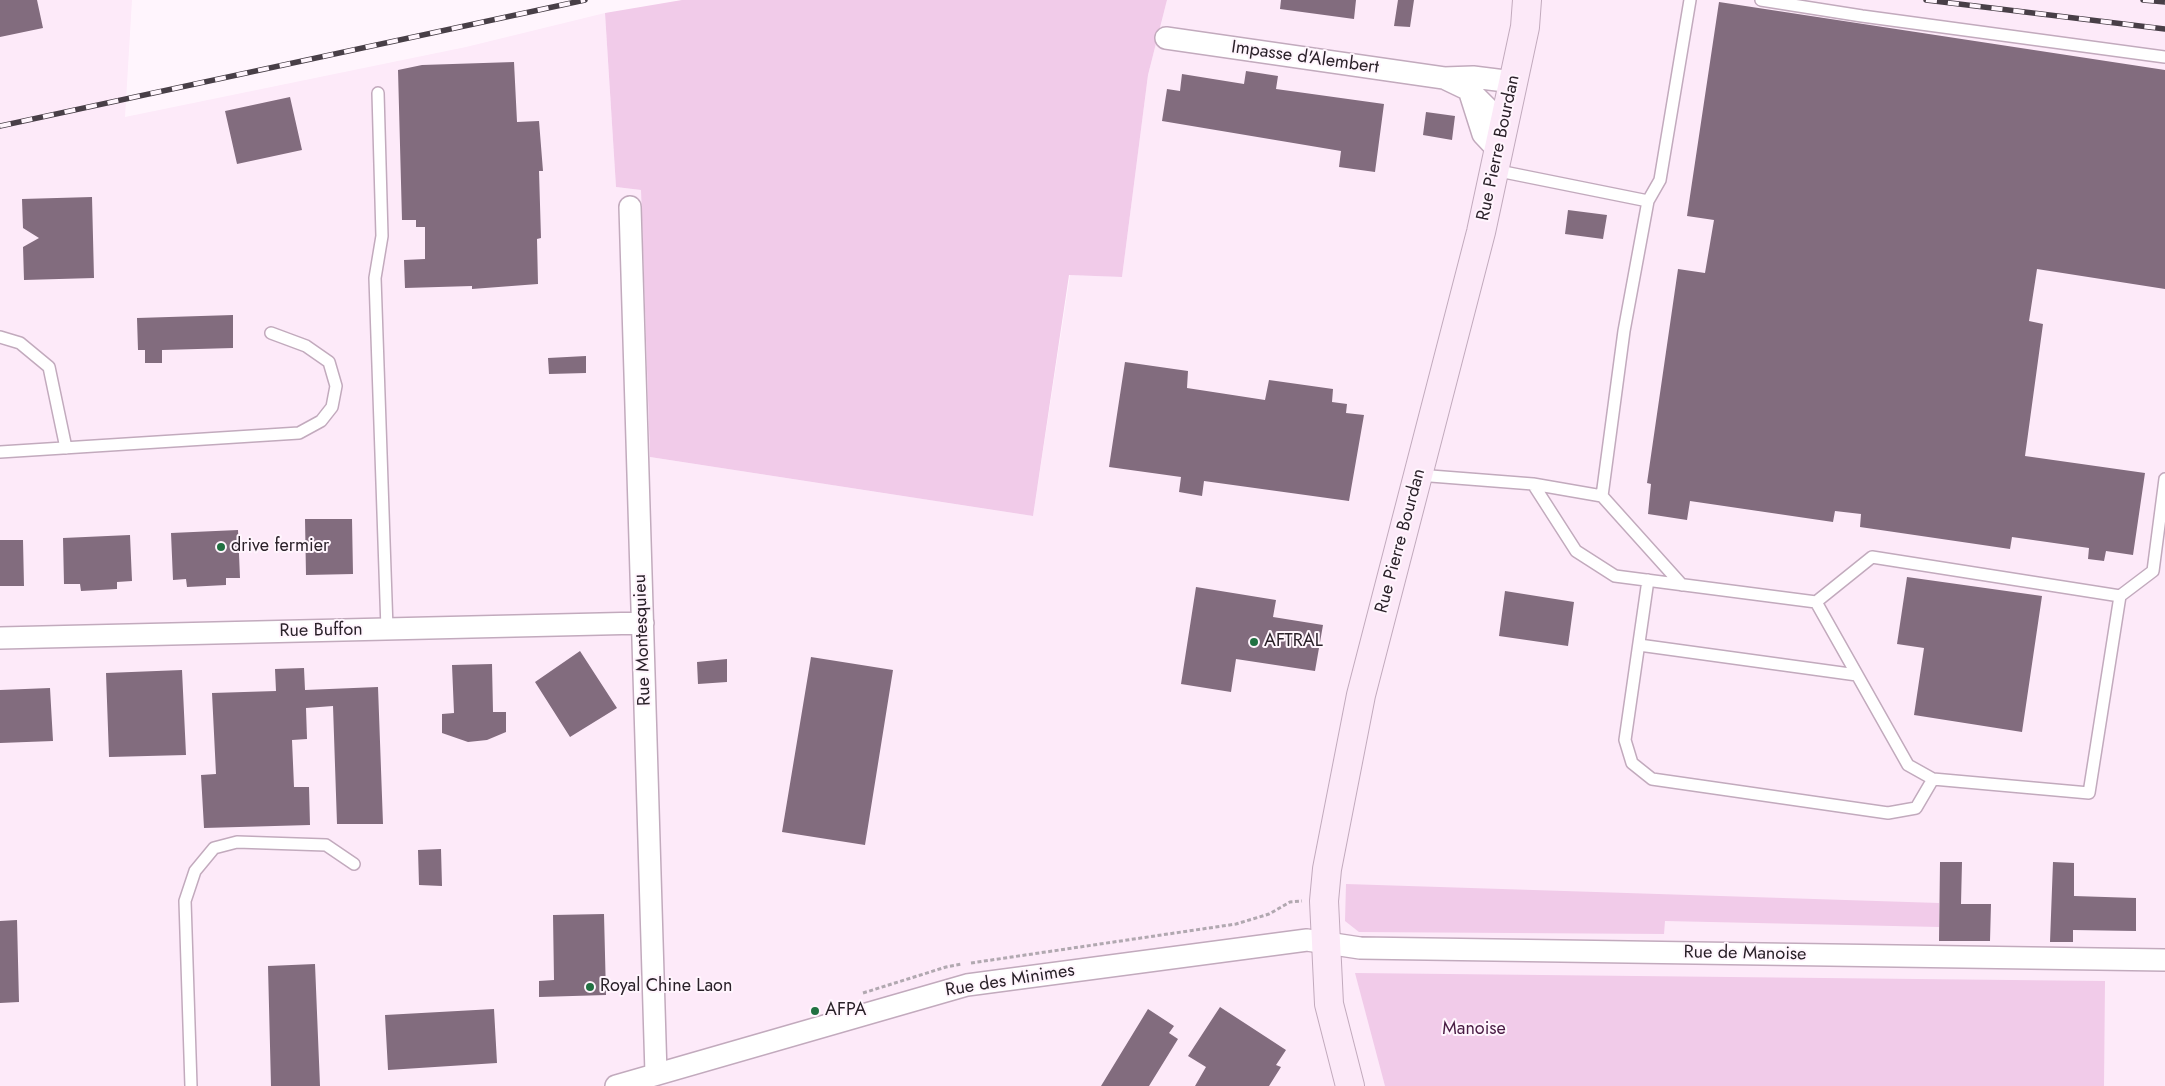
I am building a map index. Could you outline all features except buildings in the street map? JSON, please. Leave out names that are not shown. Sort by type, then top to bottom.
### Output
[{"type":"street","name":"Rue Pierre Bourdan","points":[[1350,1086],[1329,1004],[1324,901],[1327,869],[1361,695],[1481,232],[1525,26],[1527,0]]},
{"type":"street","name":"Impasse d'Alembert","points":[[1166,38],[1444,78],[1473,77],[1513,82]]},
{"type":"street","name":"Impasse d'Alembert","points":[[1444,78],[1469,90],[1492,113],[1506,116]]},
{"type":"street","points":[[1469,90],[1483,134],[1496,160]]},
{"type":"street","name":"Rue Montesquieu","points":[[630,207],[656,1074]]},
{"type":"street","name":"Rue Buffon","points":[[0,638],[642,623]]},
{"type":"street","name":"Rue des Minimes","points":[[616,1086],[656,1074],[678,1077],[967,985],[1307,940],[1326,943]]},
{"type":"street","name":"Rue de Manoise","points":[[1326,943],[1360,948],[2165,960]]},
{"type":"lane","points":[[1602,496],[1624,331],[1648,201],[1660,180],[1690,0]]},
{"type":"lane","points":[[1762,0],[1862,16],[2165,57]]},
{"type":"lane","points":[[378,93],[382,236],[375,278],[387,629]]},
{"type":"lane","points":[[1496,160],[1648,201]]},
{"type":"lane","points":[[0,452],[299,433],[321,421],[332,407],[336,386],[329,362],[306,346],[271,333]]},
{"type":"lane","points":[[0,337],[20,342],[49,366],[66,448]]},
{"type":"lane","points":[[1418,475],[1533,484],[1602,496],[1682,585]]},
{"type":"lane","points":[[1816,602],[1908,764],[1933,779],[2089,793],[2120,596],[2153,571],[2165,479]]},
{"type":"lane","points":[[1533,484],[1576,552],[1615,576],[1816,602],[1872,557],[2120,596]]},
{"type":"lane","points":[[1648,580],[1625,740],[1632,763],[1652,779],[1888,813],[1916,808],[1933,779]]},
{"type":"lane","points":[[1638,645],[1858,675]]},
{"type":"lane","points":[[191,1086],[185,901],[195,871],[214,848],[237,842],[326,845],[354,864]]},
{"type":"shaded area","points":[[0,0],[132,0],[125,117],[466,47],[605,13],[616,187],[641,190],[650,457],[1033,516],[1070,275],[1122,277],[1148,75],[1167,0],[2165,0],[2165,1086],[0,1086]]},
{"type":"green space","points":[[682,0],[1167,0],[1148,75],[1122,277],[1069,275],[1033,516],[650,457],[641,190],[616,187],[605,13]]},
{"type":"green space","points":[[1346,884],[1939,903],[1939,927],[1665,921],[1664,934],[1359,932],[1345,921]]},
{"type":"green space","name":"Manoise","points":[[1355,973],[2105,981],[2104,1086],[1385,1086]]},
{"type":"railway","points":[[0,126],[585,0]]},
{"type":"railway","points":[[1926,0],[2165,29]]},
{"type":"railway","points":[[2143,0],[2165,2]]},
{"type":"place","name":"drive fermier","points":[[221,547]]},
{"type":"place","name":"AFTRAL","points":[[1254,642]]},
{"type":"place","name":"Royal Chine Laon","points":[[590,987]]},
{"type":"place","name":"AFPA","points":[[815,1011]]}]
